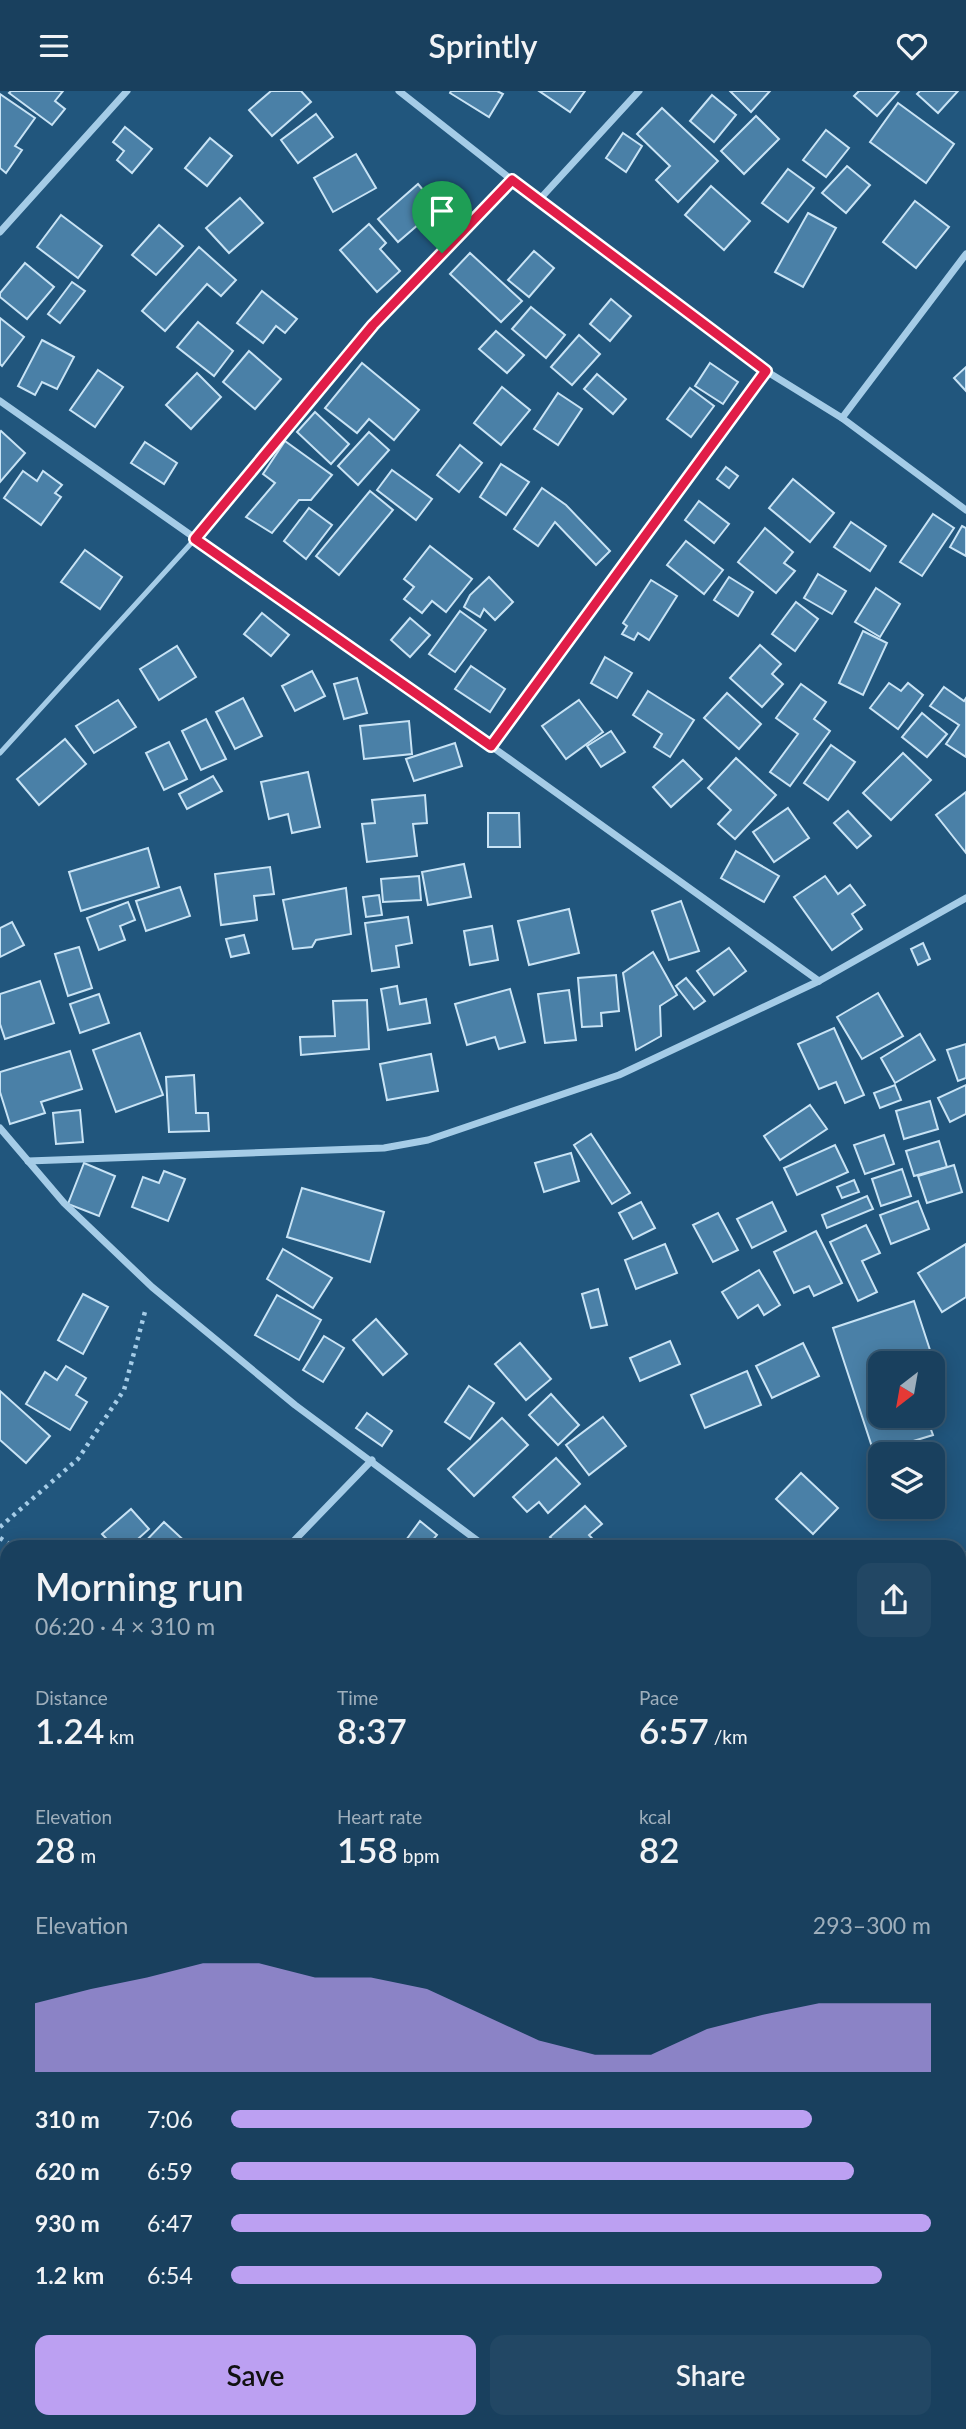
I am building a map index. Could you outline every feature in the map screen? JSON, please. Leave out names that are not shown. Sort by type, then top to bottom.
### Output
[{"type":"street","points":[[0,232],[127,91]]},
{"type":"street","points":[[399,91],[512,180],[766,371],[842,418],[966,510]]},
{"type":"street","points":[[539,199],[639,91]]},
{"type":"street","points":[[195,539],[373,325],[512,180]]},
{"type":"street","points":[[842,418],[966,254]]},
{"type":"street","points":[[491,746],[766,371]]},
{"type":"street","points":[[0,401],[491,746],[819,982]]},
{"type":"street","points":[[28,1161],[384,1148],[428,1140],[619,1075],[819,982],[966,898]]},
{"type":"street","points":[[0,1128],[64,1203],[152,1287],[295,1405],[477,1540]]},
{"type":"street","points":[[295,1540],[372,1460]]},
{"type":"lane","points":[[0,753],[195,539]]},
{"type":"path","points":[[0,1527],[78,1459],[124,1390],[152,1287]]},
{"type":"building","points":[[63,91],[55,101],[65,109],[52,125],[9,93]]},
{"type":"building","points":[[271,91],[301,91],[311,102],[272,136],[249,110]]},
{"type":"building","points":[[497,91],[503,94],[489,117],[450,93]]},
{"type":"building","points":[[539,91],[585,91],[570,112]]},
{"type":"building","points":[[730,91],[770,91],[751,112]]},
{"type":"building","points":[[859,91],[899,91],[877,116],[854,96]]},
{"type":"building","points":[[920,91],[958,91],[938,113],[917,94]]},
{"type":"building","points":[[0,94],[35,118],[15,146],[22,150],[6,173],[0,168]]},
{"type":"building","points":[[712,95],[736,115],[714,142],[690,121]]},
{"type":"building","points":[[898,103],[954,144],[926,183],[870,142]]},
{"type":"building","points":[[662,108],[718,161],[678,202],[656,180],[670,166],[637,134]]},
{"type":"building","points":[[316,114],[333,137],[298,163],[281,140]]},
{"type":"building","points":[[756,116],[779,139],[744,174],[721,151]]},
{"type":"building","points":[[125,127],[152,149],[132,173],[117,160],[124,151],[113,142]]},
{"type":"building","points":[[826,130],[849,148],[826,177],[803,160]]},
{"type":"building","points":[[623,133],[642,146],[626,172],[606,158]]},
{"type":"building","points":[[210,138],[232,156],[207,186],[185,168]]},
{"type":"building","points":[[356,154],[376,188],[333,212],[314,178]]},
{"type":"building","points":[[847,166],[870,185],[846,213],[822,193]]},
{"type":"building","points":[[788,169],[814,188],[788,222],[762,203]]},
{"type":"building","points":[[418,184],[445,216],[426,233],[419,224],[398,242],[378,219]]},
{"type":"building","points":[[711,186],[750,221],[724,250],[685,215]]},
{"type":"building","points":[[240,198],[263,223],[229,253],[206,228]]},
{"type":"building","points":[[915,201],[949,227],[916,268],[883,242]]},
{"type":"building","points":[[808,213],[836,228],[803,287],[775,272]]},
{"type":"building","points":[[61,215],[102,246],[78,278],[37,247]]},
{"type":"building","points":[[369,224],[386,243],[380,249],[400,271],[377,292],[340,250]]},
{"type":"building","points":[[159,225],[183,246],[156,275],[132,255]]},
{"type":"building","points":[[199,247],[236,280],[221,296],[207,284],[165,331],[142,311]]},
{"type":"building","points":[[534,251],[554,268],[529,297],[508,280]]},
{"type":"building","points":[[470,253],[522,301],[501,322],[450,274]]},
{"type":"building","points":[[25,263],[54,287],[27,319],[0,297],[0,293]]},
{"type":"building","points":[[72,282],[85,291],[60,323],[48,314]]},
{"type":"building","points":[[262,291],[297,319],[285,333],[276,326],[263,343],[237,323]]},
{"type":"building","points":[[611,299],[631,316],[610,341],[590,324]]},
{"type":"building","points":[[531,307],[565,335],[546,358],[512,329]]},
{"type":"building","points":[[0,318],[24,337],[2,366],[0,364]]},
{"type":"building","points":[[198,322],[233,351],[214,376],[177,347]]},
{"type":"building","points":[[496,331],[524,355],[507,373],[479,349]]},
{"type":"building","points":[[579,335],[600,354],[572,385],[551,367]]},
{"type":"building","points":[[42,340],[74,357],[57,389],[42,382],[35,395],[18,386]]},
{"type":"building","points":[[249,351],[281,379],[255,409],[223,382]]},
{"type":"building","points":[[362,363],[419,410],[394,440],[369,419],[357,433],[325,408]]},
{"type":"building","points":[[710,363],[738,382],[723,404],[695,386]]},
{"type":"building","points":[[966,367],[966,391],[954,378]]},
{"type":"building","points":[[98,370],[123,387],[95,427],[70,410]]},
{"type":"building","points":[[197,373],[221,397],[191,429],[166,405]]},
{"type":"building","points":[[597,374],[626,399],[613,414],[584,389]]},
{"type":"building","points":[[502,387],[530,410],[501,445],[474,423]]},
{"type":"building","points":[[690,388],[714,406],[691,437],[667,419]]},
{"type":"building","points":[[558,393],[582,409],[558,445],[534,429]]},
{"type":"building","points":[[315,412],[349,444],[331,464],[297,432]]},
{"type":"building","points":[[0,432],[25,453],[0,482]]},
{"type":"building","points":[[369,432],[389,450],[358,485],[338,466]]},
{"type":"building","points":[[285,441],[332,475],[311,500],[299,500],[272,533],[246,517],[275,483],[263,474]]},
{"type":"building","points":[[145,442],[177,463],[164,484],[131,463]]},
{"type":"building","points":[[460,445],[482,463],[459,492],[437,475]]},
{"type":"building","points":[[501,464],[529,482],[506,515],[480,497]]},
{"type":"building","points":[[726,467],[738,476],[729,488],[717,479]]},
{"type":"building","points":[[392,470],[432,499],[416,520],[377,490]]},
{"type":"building","points":[[23,471],[37,481],[43,471],[62,485],[55,493],[61,497],[41,525],[4,498]]},
{"type":"building","points":[[793,479],[834,513],[810,542],[769,508]]},
{"type":"building","points":[[542,488],[566,505],[610,551],[596,565],[555,522],[538,546],[514,529]]},
{"type":"building","points":[[370,491],[393,510],[339,575],[316,556]]},
{"type":"building","points":[[699,501],[729,524],[714,543],[685,520]]},
{"type":"building","points":[[309,508],[332,525],[306,559],[284,541]]},
{"type":"building","points":[[933,514],[954,528],[922,576],[900,562]]},
{"type":"building","points":[[851,522],[886,546],[870,571],[834,547]]},
{"type":"building","points":[[962,526],[966,528],[966,556],[950,547]]},
{"type":"building","points":[[765,528],[793,552],[784,563],[795,571],[776,593],[738,562]]},
{"type":"building","points":[[686,541],[723,570],[704,594],[667,565]]},
{"type":"building","points":[[430,546],[472,579],[446,612],[432,601],[422,613],[404,599],[414,587],[404,579]]},
{"type":"building","points":[[85,550],[122,577],[100,609],[61,582]]},
{"type":"building","points":[[818,574],[846,591],[832,614],[804,598]]},
{"type":"building","points":[[489,577],[513,602],[495,620],[484,609],[480,617],[464,607],[470,595]]},
{"type":"building","points":[[729,577],[753,592],[738,616],[714,600]]},
{"type":"building","points":[[651,580],[677,596],[649,640],[638,633],[634,640],[622,634],[627,626],[623,623]]},
{"type":"building","points":[[876,588],[900,604],[880,637],[855,622]]},
{"type":"building","points":[[796,602],[818,619],[795,651],[772,634]]},
{"type":"building","points":[[460,611],[486,630],[455,672],[429,654]]},
{"type":"building","points":[[262,613],[289,635],[271,656],[244,634]]},
{"type":"building","points":[[410,618],[430,635],[410,657],[391,640]]},
{"type":"building","points":[[863,631],[887,643],[863,695],[839,683]]},
{"type":"building","points":[[760,645],[781,664],[772,674],[783,684],[762,707],[730,678]]},
{"type":"building","points":[[177,646],[196,677],[159,700],[140,669]]},
{"type":"building","points":[[605,657],[632,673],[617,698],[591,683]]},
{"type":"building","points":[[471,666],[505,689],[490,712],[455,689]]},
{"type":"building","points":[[312,671],[325,696],[295,711],[282,686]]},
{"type":"building","points":[[357,678],[367,713],[344,719],[334,684]]},
{"type":"building","points":[[889,683],[901,691],[908,683],[923,695],[898,729],[870,708]]},
{"type":"building","points":[[801,684],[826,702],[814,719],[830,731],[790,786],[770,772],[798,734],[776,718]]},
{"type":"building","points":[[944,687],[964,701],[966,698],[966,757],[946,744],[959,725],[930,706]]},
{"type":"building","points":[[648,691],[694,720],[670,757],[654,747],[662,734],[633,715]]},
{"type":"building","points":[[727,693],[761,724],[739,749],[704,718]]},
{"type":"building","points":[[243,698],[262,736],[235,749],[216,712]]},
{"type":"building","points":[[118,700],[136,727],[94,753],[76,726]]},
{"type":"building","points":[[579,700],[603,732],[566,759],[542,726]]},
{"type":"building","points":[[922,713],[947,734],[927,757],[902,737]]},
{"type":"building","points":[[206,719],[226,759],[201,770],[182,731]]},
{"type":"building","points":[[409,721],[412,754],[364,759],[360,726]]},
{"type":"building","points":[[611,731],[625,752],[601,767],[587,746]]},
{"type":"building","points":[[65,739],[86,764],[39,805],[17,779]]},
{"type":"building","points":[[169,742],[187,779],[164,790],[146,753]]},
{"type":"building","points":[[455,743],[462,766],[414,781],[406,759]]},
{"type":"building","points":[[831,745],[855,762],[828,800],[804,783]]},
{"type":"building","points":[[903,753],[931,780],[891,820],[863,793]]},
{"type":"building","points":[[736,758],[776,795],[735,839],[718,824],[731,810],[708,788]]},
{"type":"building","points":[[683,760],[702,779],[671,807],[653,787]]},
{"type":"building","points":[[308,772],[320,827],[292,833],[288,814],[269,819],[261,782]]},
{"type":"building","points":[[213,776],[222,791],[187,809],[179,794]]},
{"type":"building","points":[[966,792],[966,853],[936,815]]},
{"type":"building","points":[[425,795],[427,823],[413,824],[417,856],[367,862],[362,824],[375,823],[372,800]]},
{"type":"building","points":[[788,808],[809,838],[774,862],[753,832]]},
{"type":"building","points":[[848,811],[871,836],[857,848],[834,823]]},
{"type":"building","points":[[488,813],[519,813],[520,847],[488,847]]},
{"type":"building","points":[[148,848],[159,887],[81,911],[69,872]]},
{"type":"building","points":[[736,851],[779,876],[764,902],[721,878]]},
{"type":"building","points":[[464,864],[471,897],[428,905],[422,872]]},
{"type":"building","points":[[270,867],[274,894],[254,896],[257,920],[221,925],[215,874]]},
{"type":"building","points":[[419,876],[421,900],[383,902],[381,879]]},
{"type":"building","points":[[825,876],[838,894],[850,885],[865,905],[852,914],[862,929],[832,950],[794,897]]},
{"type":"building","points":[[180,887],[190,916],[146,931],[136,901]]},
{"type":"building","points":[[346,888],[351,934],[316,940],[312,947],[293,949],[283,900]]},
{"type":"building","points":[[379,895],[382,915],[366,917],[363,897]]},
{"type":"building","points":[[681,901],[699,951],[669,960],[652,911]]},
{"type":"building","points":[[128,902],[135,920],[120,926],[125,940],[99,950],[87,918]]},
{"type":"building","points":[[569,909],[579,953],[529,965],[518,921]]},
{"type":"building","points":[[408,917],[412,943],[396,946],[399,967],[372,971],[365,923]]},
{"type":"building","points":[[12,922],[24,945],[0,957],[0,928]]},
{"type":"building","points":[[492,926],[498,960],[470,965],[464,931]]},
{"type":"building","points":[[244,935],[249,953],[231,957],[226,939]]},
{"type":"building","points":[[923,943],[930,959],[918,965],[911,949]]},
{"type":"building","points":[[79,947],[92,988],[68,996],[55,954]]},
{"type":"building","points":[[729,948],[746,971],[714,995],[697,971]]},
{"type":"building","points":[[653,952],[677,995],[660,1006],[661,1036],[636,1050],[623,973]]},
{"type":"building","points":[[616,975],[619,1011],[601,1013],[602,1026],[582,1027],[578,978]]},
{"type":"building","points":[[686,978],[705,1001],[694,1009],[676,986]]},
{"type":"building","points":[[40,981],[54,1023],[5,1039],[0,1024],[0,994]]},
{"type":"building","points":[[397,986],[400,1004],[426,999],[430,1023],[388,1030],[381,989]]},
{"type":"building","points":[[510,989],[525,1042],[499,1049],[495,1037],[467,1045],[455,1004]]},
{"type":"building","points":[[569,990],[576,1040],[545,1043],[538,994]]},
{"type":"building","points":[[878,993],[903,1036],[862,1059],[837,1017]]},
{"type":"building","points":[[99,994],[109,1023],[80,1033],[70,1004]]},
{"type":"building","points":[[367,1000],[369,1049],[301,1055],[300,1037],[335,1036],[333,1001]]},
{"type":"building","points":[[834,1028],[864,1095],[845,1103],[836,1082],[819,1089],[798,1044]]},
{"type":"building","points":[[140,1033],[163,1095],[116,1112],[93,1050]]},
{"type":"building","points":[[920,1034],[935,1060],[895,1083],[881,1058]]},
{"type":"building","points":[[966,1044],[966,1078],[958,1081],[947,1050]]},
{"type":"building","points":[[70,1051],[82,1089],[41,1102],[45,1113],[10,1124],[0,1092],[0,1072]]},
{"type":"building","points":[[431,1054],[438,1091],[387,1100],[380,1064]]},
{"type":"building","points":[[194,1075],[196,1113],[208,1113],[209,1131],[169,1132],[166,1077]]},
{"type":"building","points":[[895,1085],[901,1100],[880,1108],[874,1093]]},
{"type":"building","points":[[966,1085],[966,1114],[950,1122],[938,1098]]},
{"type":"building","points":[[930,1101],[938,1129],[904,1139],[896,1111]]},
{"type":"building","points":[[810,1105],[827,1129],[780,1160],[764,1136]]},
{"type":"building","points":[[80,1110],[83,1142],[56,1144],[53,1113]]},
{"type":"building","points":[[591,1134],[630,1193],[612,1204],[574,1145]]},
{"type":"building","points":[[884,1135],[894,1164],[865,1174],[854,1145]]},
{"type":"building","points":[[939,1141],[947,1167],[914,1176],[906,1151]]},
{"type":"building","points":[[835,1145],[848,1172],[797,1195],[784,1168]]},
{"type":"building","points":[[571,1153],[579,1181],[544,1192],[535,1163]]},
{"type":"building","points":[[84,1163],[115,1176],[99,1216],[68,1204]]},
{"type":"building","points":[[954,1165],[962,1192],[927,1203],[918,1176]]},
{"type":"building","points":[[902,1169],[911,1196],[881,1206],[872,1179]]},
{"type":"building","points":[[164,1171],[185,1179],[168,1221],[132,1207],[143,1177],[159,1183]]},
{"type":"building","points":[[854,1180],[859,1192],[842,1198],[837,1187]]},
{"type":"building","points":[[302,1188],[384,1212],[370,1262],[287,1237]]},
{"type":"building","points":[[867,1196],[873,1209],[827,1228],[822,1215]]},
{"type":"building","points":[[918,1201],[929,1229],[891,1244],[880,1215]]},
{"type":"building","points":[[641,1202],[655,1228],[633,1239],[619,1213]]},
{"type":"building","points":[[772,1202],[786,1231],[752,1248],[737,1219]]},
{"type":"building","points":[[718,1213],[738,1250],[713,1262],[693,1225]]},
{"type":"building","points":[[866,1225],[880,1253],[862,1261],[877,1292],[858,1301],[830,1242]]},
{"type":"building","points":[[816,1231],[842,1283],[814,1296],[809,1286],[794,1293],[774,1252]]},
{"type":"building","points":[[665,1244],[677,1273],[636,1289],[625,1260]]},
{"type":"building","points":[[966,1244],[966,1297],[942,1312],[918,1273]]},
{"type":"building","points":[[283,1249],[332,1278],[313,1308],[267,1279]]},
{"type":"building","points":[[759,1270],[780,1305],[764,1315],[758,1305],[738,1318],[722,1292]]},
{"type":"building","points":[[598,1289],[607,1325],[591,1328],[582,1294]]},
{"type":"building","points":[[83,1294],[108,1307],[83,1354],[58,1340]]},
{"type":"building","points":[[277,1295],[321,1320],[299,1360],[255,1335]]},
{"type":"building","points":[[914,1301],[930,1350],[868,1351],[868,1428],[930,1428],[933,1435],[910,1442],[870,1442],[833,1328]]},
{"type":"building","points":[[376,1319],[407,1354],[383,1375],[353,1340]]},
{"type":"building","points":[[324,1336],[344,1348],[323,1382],[303,1370]]},
{"type":"building","points":[[670,1341],[680,1364],[640,1381],[630,1358]]},
{"type":"building","points":[[520,1343],[551,1379],[526,1400],[495,1364]]},
{"type":"building","points":[[803,1343],[819,1376],[772,1398],[756,1366]]},
{"type":"building","points":[[66,1366],[86,1378],[76,1395],[87,1402],[70,1430],[26,1404],[45,1372],[57,1380]]},
{"type":"building","points":[[747,1371],[761,1405],[705,1428],[691,1395]]},
{"type":"building","points":[[469,1386],[494,1403],[470,1439],[445,1422]]},
{"type":"building","points":[[0,1391],[50,1436],[26,1463],[0,1440]]},
{"type":"building","points":[[551,1394],[579,1425],[558,1445],[529,1415]]},
{"type":"building","points":[[367,1413],[392,1431],[382,1446],[356,1428]]},
{"type":"building","points":[[603,1417],[626,1446],[589,1475],[566,1445]]},
{"type":"building","points":[[502,1418],[528,1445],[474,1496],[448,1469]]},
{"type":"building","points":[[556,1458],[580,1484],[548,1513],[539,1502],[527,1512],[513,1497]]},
{"type":"building","points":[[801,1473],[838,1508],[813,1534],[776,1499]]},
{"type":"building","points":[[585,1506],[602,1524],[589,1535],[594,1540],[553,1540],[550,1537]]},
{"type":"building","points":[[131,1509],[149,1529],[137,1540],[108,1540],[102,1534]]},
{"type":"building","points":[[420,1521],[437,1535],[433,1540],[406,1540]]},
{"type":"building","points":[[164,1522],[183,1540],[147,1540]]},
{"type":"route","points":[[512,180],[766,371],[491,746],[195,539],[373,325],[442,253],[512,180]]}]
